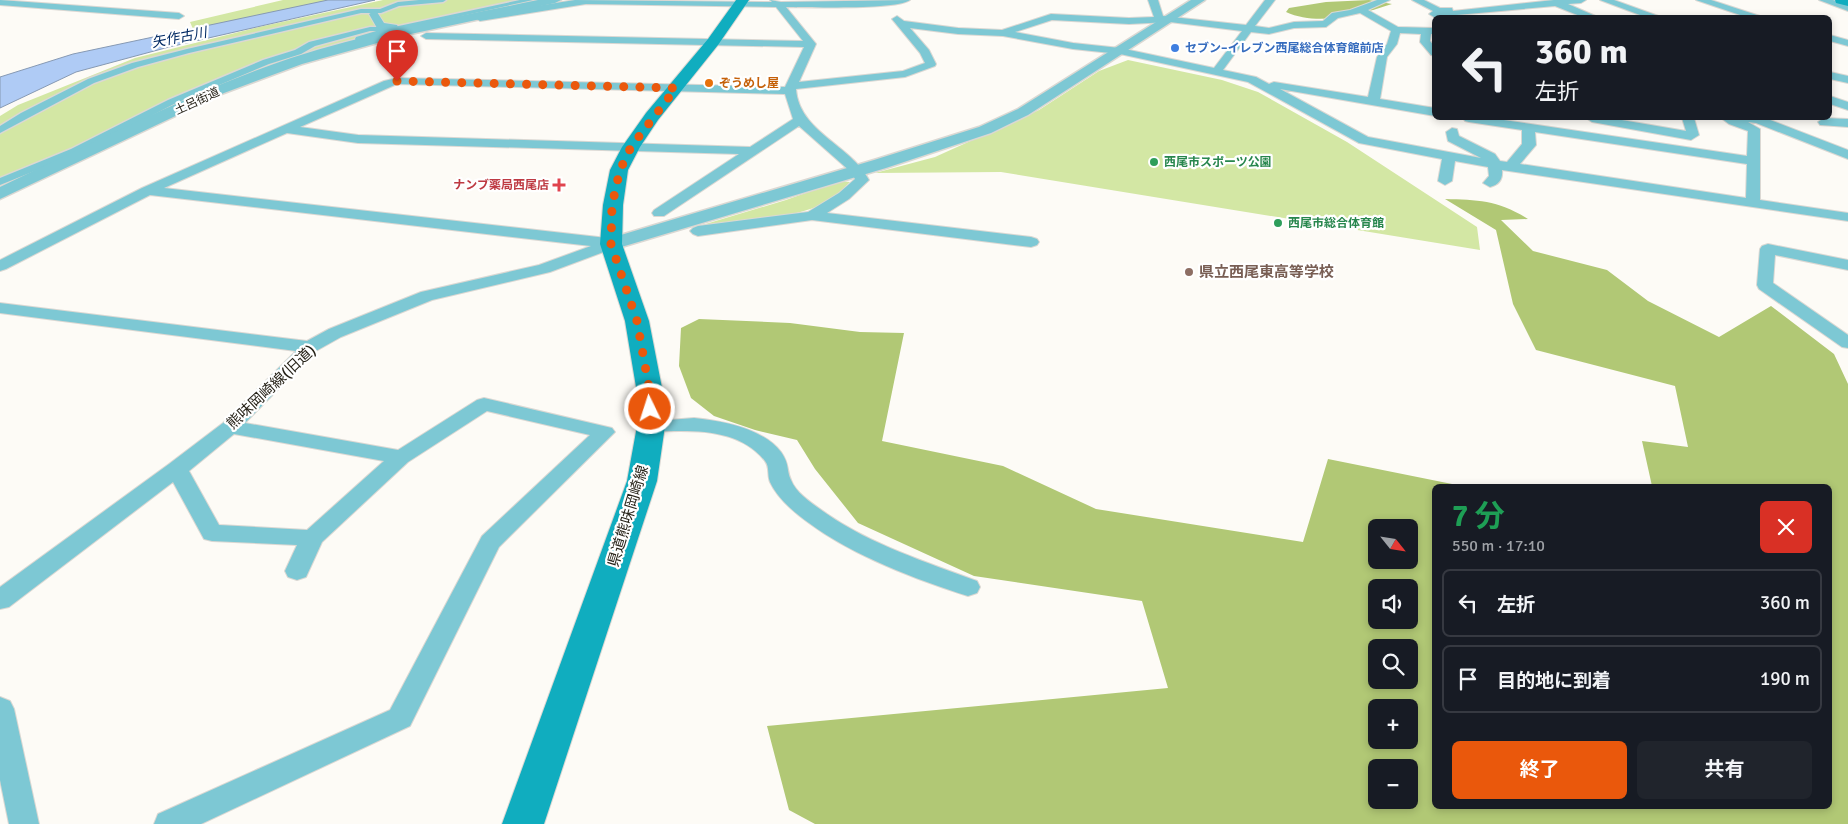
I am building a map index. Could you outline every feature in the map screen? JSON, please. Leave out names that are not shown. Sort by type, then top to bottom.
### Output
[{"type":"main road","points":[[1841,0],[1848,2]]},
{"type":"main road","name":"県道熊味岡崎線","points":[[523,824],[642,481],[651,426],[650,393],[637,321],[611,244],[612,205],[620,170],[631,147],[713,42],[741,2]]},
{"type":"street","points":[[0,14],[44,0]]},
{"type":"street","points":[[0,130],[24,115],[91,81],[135,65],[187,51],[361,11],[381,11],[398,4],[442,0]]},
{"type":"street","points":[[0,182],[75,151],[179,99],[266,62],[298,52],[312,44],[370,29],[399,30],[530,0]]},
{"type":"street","points":[[468,18],[554,0]]},
{"type":"street","points":[[468,18],[586,1],[879,3],[905,0]]},
{"type":"street","points":[[1153,0],[1164,18]]},
{"type":"street","points":[[147,191],[611,244],[985,130],[1023,112],[1120,51],[1164,18],[1199,0]]},
{"type":"street","points":[[1219,68],[1270,0]]},
{"type":"street","points":[[1003,33],[1051,17],[1129,21],[1164,18],[1269,31],[1294,25],[1319,25],[1331,21],[1335,15],[1360,10],[1385,0]]},
{"type":"street","points":[[1417,0],[1439,12],[1538,0]]},
{"type":"street","points":[[1434,14],[1449,14],[1554,1],[1581,0]]},
{"type":"street","points":[[1605,0],[1650,15]]},
{"type":"street","points":[[1701,0],[1750,15]]},
{"type":"street","points":[[1824,0],[1848,8]]},
{"type":"street","points":[[1554,1],[1588,15]]},
{"type":"street","points":[[0,2],[179,16]]},
{"type":"street","points":[[776,2],[811,44]]},
{"type":"street","points":[[0,266],[147,191],[388,83],[397,81],[676,88],[790,88],[905,74],[931,64],[902,24],[879,3]]},
{"type":"street","points":[[1360,10],[1396,30],[1430,31],[1425,42],[1432,50]]},
{"type":"street","points":[[374,14],[381,26],[399,30]]},
{"type":"street","name":"土呂街道","points":[[0,194],[219,90],[321,54],[399,30],[468,18]]},
{"type":"street","points":[[902,24],[958,31],[1003,33],[1072,46],[1120,51],[1252,79],[1364,140],[1510,167],[1848,217]]},
{"type":"street","points":[[1373,102],[1382,57],[1392,44],[1396,30]]},
{"type":"street","points":[[426,36],[811,44]]},
{"type":"street","points":[[1832,39],[1848,43]]},
{"type":"street","points":[[811,44],[790,88],[800,120],[857,170],[862,180],[844,196],[812,216]]},
{"type":"street","points":[[1832,75],[1848,80]]},
{"type":"street","points":[[1264,85],[1432,112]]},
{"type":"street","points":[[1832,101],[1848,106]]},
{"type":"street","points":[[659,213],[800,120]]},
{"type":"street","points":[[1484,120],[1753,161]]},
{"type":"street","points":[[1616,120],[1641,122],[1691,136],[1693,135],[1689,120]]},
{"type":"street","points":[[1730,120],[1754,129],[1754,204]]},
{"type":"street","points":[[1760,120],[1848,155]]},
{"type":"street","points":[[1824,122],[1848,122]]},
{"type":"street","points":[[1510,167],[1529,145],[1528,126]]},
{"type":"street","points":[[285,129],[358,139],[755,151]]},
{"type":"street","points":[[1452,132],[1453,138],[1490,157],[1495,164],[1496,177],[1490,183]]},
{"type":"street","points":[[1445,181],[1449,156]]},
{"type":"street","points":[[698,232],[812,216],[1031,242]]},
{"type":"street","name":"熊味岡崎線(旧道)","points":[[0,600],[177,469],[230,427],[310,347],[335,334],[427,296],[544,269],[611,244]]},
{"type":"street","points":[[1848,265],[1768,249],[1766,284],[1848,343]]},
{"type":"street","points":[[0,308],[310,347]]},
{"type":"street","points":[[169,824],[400,718],[490,542],[605,432],[484,404],[401,456],[312,538],[297,571]]},
{"type":"street","points":[[651,426],[701,425],[756,441],[778,465],[780,482],[796,500],[821,521],[881,552],[968,587]]},
{"type":"street","points":[[230,427],[401,456]]},
{"type":"street","points":[[177,469],[212,533],[312,538]]},
{"type":"street","points":[[0,709],[24,824]]},
{"type":"green space","points":[[283,0],[342,0],[193,29],[190,22]]},
{"type":"green space","points":[[383,0],[536,0],[317,49],[242,75],[0,184],[0,116],[18,105],[135,58],[259,27]]},
{"type":"green space","points":[[1369,0],[1392,4],[1354,15],[1326,19],[1299,16],[1286,12],[1289,8],[1326,2]]},
{"type":"green space","points":[[1128,60],[1222,80],[1258,92],[1347,142],[1477,227],[1480,250],[1001,172],[875,173],[935,157],[1039,110],[1099,71]]},
{"type":"green space","points":[[839,181],[850,182],[830,200],[797,213],[781,217],[699,226],[786,200]]},
{"type":"green space","points":[[1445,199],[1488,202],[1517,213],[1528,219],[1501,220],[1533,251],[1607,270],[1648,301],[1719,337],[1771,306],[1834,354],[1848,384],[1848,824],[815,824],[789,810],[767,726],[1168,688],[1142,601],[974,576],[858,523],[815,469],[797,440],[755,430],[714,416],[691,398],[679,366],[681,328],[699,319],[790,323],[860,332],[904,333],[882,441],[1003,466],[1096,509],[1303,542],[1328,459],[1452,484],[1432,484],[1432,809],[1832,809],[1832,484],[1652,484],[1642,441],[1688,447],[1675,386],[1536,350],[1513,304],[1496,230]]},
{"type":"water","name":"矢作古川","points":[[328,0],[375,0],[169,47],[76,72],[0,108],[0,77],[73,54]]},
{"type":"place","name":"セブン−イレブン西尾総合体育館前店","points":[[1175,48]]},
{"type":"place","name":"ぞうめし屋","points":[[709,83]]},
{"type":"place","name":"西尾市スポーツ公園","points":[[1154,162]]},
{"type":"place","name":"ナンブ薬局西尾店","points":[[559,185]]},
{"type":"place","name":"西尾市総合体育館","points":[[1278,223]]},
{"type":"place","name":"県立西尾東高等学校","points":[[1189,272]]},
{"type":"route","points":[[397,81],[676,88],[631,147],[620,170],[612,205],[611,244],[637,321],[650,393],[650,409]]}]
